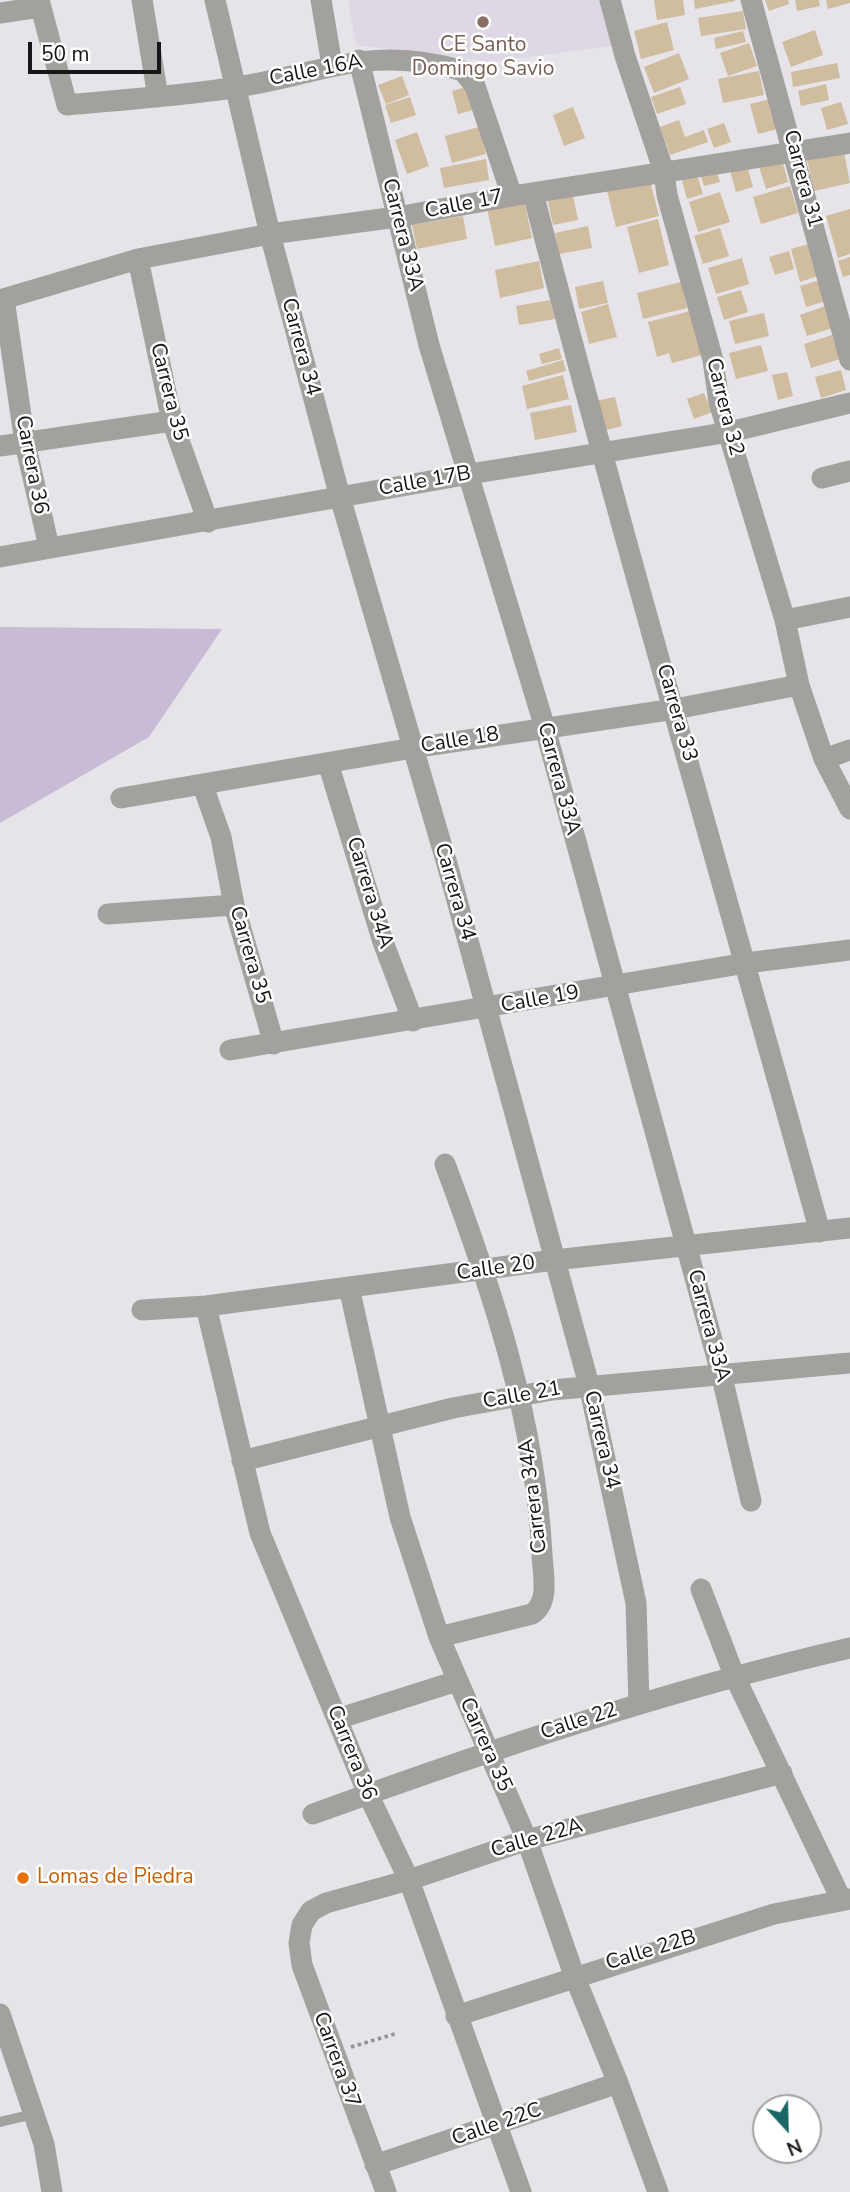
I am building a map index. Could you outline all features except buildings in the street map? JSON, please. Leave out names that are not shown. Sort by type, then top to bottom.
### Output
[{"type":"street","points":[[142,0],[158,97]]},
{"type":"street","name":"Carrera 34","points":[[215,0],[270,234],[340,496],[486,1009],[589,1385],[636,1603],[639,1703]]},
{"type":"street","points":[[321,0],[332,65]]},
{"type":"street","name":"Carrera 32","points":[[610,0],[625,56],[664,172],[667,195],[713,360],[719,402],[785,620],[799,685],[824,759],[847,796]]},
{"type":"street","name":"Carrera 31","points":[[751,0],[795,152],[850,360]]},
{"type":"street","points":[[0,13],[40,3]]},
{"type":"street","name":"Calle 16A","points":[[40,3],[67,105],[234,88],[359,60],[408,60],[438,64],[463,71],[474,86]]},
{"type":"street","name":"Carrera 33A","points":[[359,60],[429,345],[545,728],[721,1373],[751,1501]]},
{"type":"street","name":"Carrera 33","points":[[474,86],[523,194],[675,709],[820,1232]]},
{"type":"street","name":"Calle 17","points":[[2,299],[138,259],[270,234],[397,217],[523,194],[850,143]]},
{"type":"street","name":"Carrera 35","points":[[138,259],[172,421],[208,522]]},
{"type":"street","name":"Carrera 36","points":[[2,299],[25,443],[49,547]]},
{"type":"street","name":"Calle 17B","points":[[0,557],[208,522],[340,496],[730,432],[850,403]]},
{"type":"street","points":[[0,446],[172,421]]},
{"type":"street","points":[[822,478],[850,471]]},
{"type":"street","points":[[785,620],[850,607]]},
{"type":"street","name":"Calle 18","points":[[121,798],[412,748],[675,709],[799,685]]},
{"type":"street","points":[[824,759],[850,750]]},
{"type":"street","name":"Carrera 34A","points":[[328,763],[383,942],[413,1021]]},
{"type":"street","name":"Carrera 35","points":[[203,786],[221,837],[234,905],[274,1044]]},
{"type":"street","points":[[108,914],[234,905]]},
{"type":"street","name":"Calle 19","points":[[230,1051],[746,963],[850,950]]},
{"type":"street","name":"Carrera 34A","points":[[439,1637],[532,1615],[540,1609],[544,1598],[541,1532],[522,1397],[485,1271],[445,1164]]},
{"type":"street","name":"Calle 20","points":[[142,1310],[206,1306],[554,1260],[850,1228]]},
{"type":"street","name":"Carrera 35","points":[[349,1287],[400,1517],[439,1637],[527,1840],[574,1975],[658,2192]]},
{"type":"street","name":"Carrera 36","points":[[206,1306],[260,1532],[368,1794],[409,1880],[521,2192]]},
{"type":"street","name":"Calle 21","points":[[242,1461],[453,1408],[589,1385],[850,1363]]},
{"type":"street","points":[[701,1589],[734,1675],[846,1899]]},
{"type":"street","name":"Calle 22","points":[[313,1814],[490,1754],[565,1725],[734,1675],[850,1648]]},
{"type":"street","points":[[337,1719],[457,1681]]},
{"type":"street","name":"Calle 22A","points":[[302,1926],[311,1911],[326,1903],[409,1880],[527,1840],[782,1773]]},
{"type":"street","name":"Calle 22B","points":[[456,2016],[574,1975],[774,1914],[846,1899]]},
{"type":"street","name":"Carrera 37","points":[[302,1926],[299,1943],[302,1965],[332,2053],[386,2192]]},
{"type":"street","points":[[0,2014],[44,2144],[52,2192]]},
{"type":"street","name":"Calle 22C","points":[[375,2165],[498,2126],[618,2083]]},
{"type":"lane","points":[[0,2122],[34,2114]]},
{"type":"path","points":[[332,2053],[397,2033]]},
{"type":"shaded area","name":"CE Santo Domingo Savio","points":[[348,0],[607,0],[619,45],[492,62],[356,45]]},
{"type":"shaded area","points":[[0,627],[222,629],[149,737],[0,823]]},
{"type":"place","name":"CE Santo Domingo Savio","points":[[483,22]]},
{"type":"place","name":"Lomas de Piedra","points":[[23,1878]]}]
